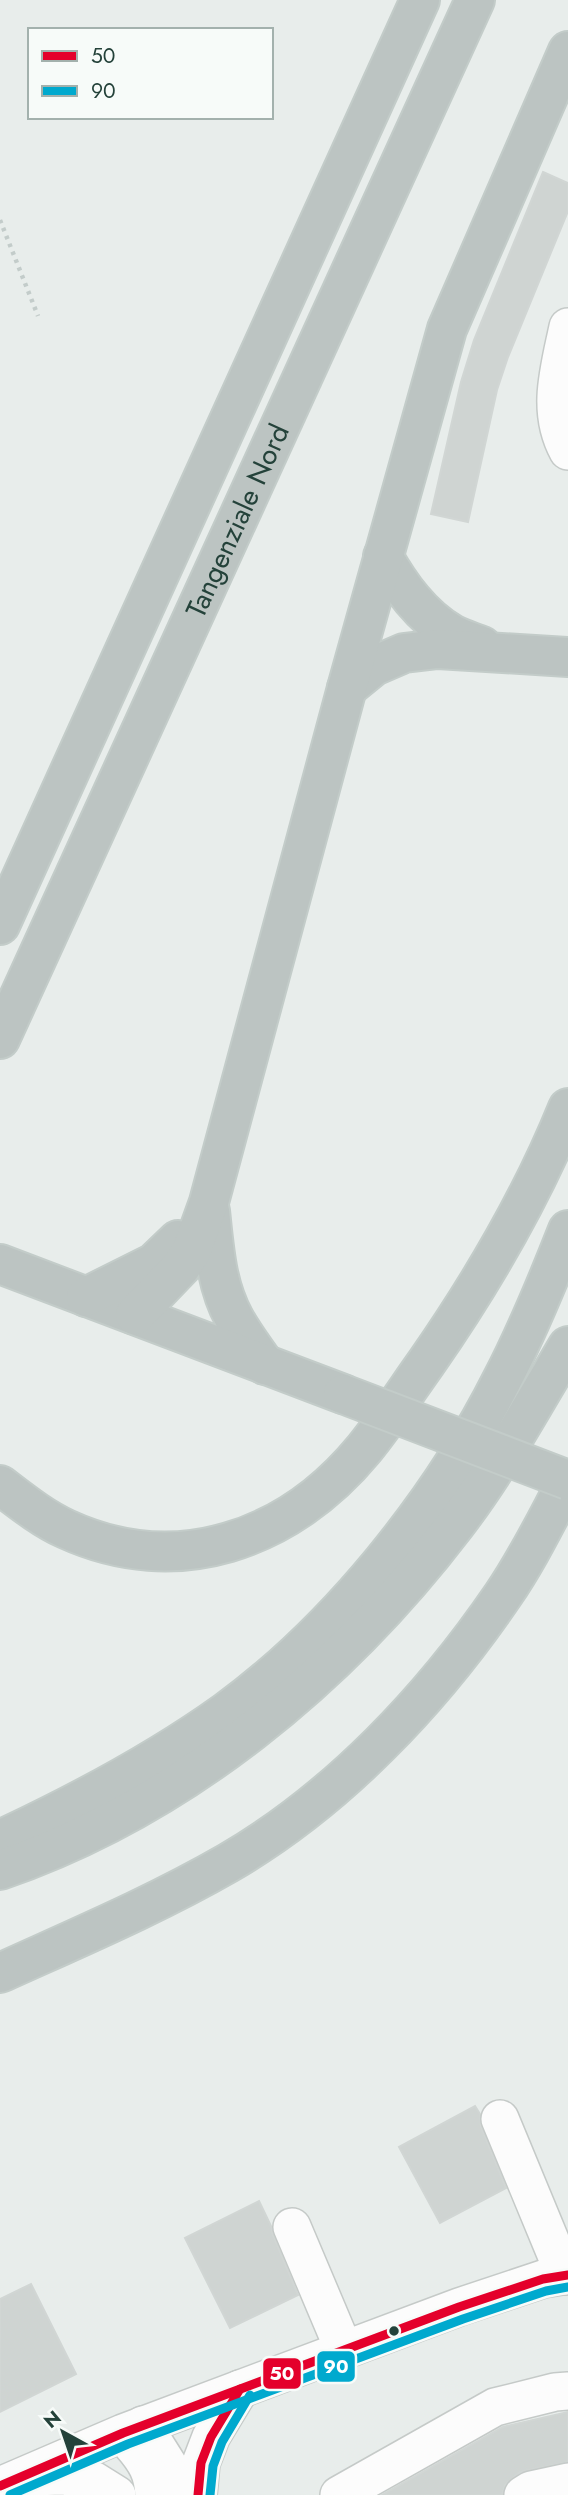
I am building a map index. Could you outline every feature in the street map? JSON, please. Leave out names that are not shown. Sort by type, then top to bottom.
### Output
[{"type":"highway","name":"Tangenziale Nord","points":[[0,925],[421,0]]},
{"type":"highway","name":"Tangenziale Nord","points":[[0,1039],[475,0]]},
{"type":"highway","points":[[135,1315],[181,1268],[191,1252],[209,1202],[346,688],[447,329],[568,51]]},
{"type":"highway","points":[[383,556],[399,584],[424,613],[452,634],[500,654]]},
{"type":"highway","points":[[346,688],[374,666],[404,653],[438,649],[568,657]]},
{"type":"highway","points":[[0,1485],[26,1505],[66,1529],[104,1543],[146,1551],[188,1551],[225,1544],[280,1522],[321,1492],[363,1450],[453,1324],[529,1190],[568,1108]]},
{"type":"highway","points":[[86,1297],[154,1263],[174,1245],[209,1202]]},
{"type":"highway","points":[[209,1202],[217,1269],[222,1288],[234,1318],[265,1365]]},
{"type":"highway","points":[[0,1840],[97,1794],[182,1742],[268,1678],[345,1603],[387,1556],[447,1475],[477,1426],[524,1336],[568,1230]]},
{"type":"highway","points":[[0,1973],[150,1906],[231,1861],[299,1814],[371,1753],[450,1669],[531,1550],[568,1480],[3,1265]]},
{"type":"highway","points":[[0,1870],[84,1835],[191,1775],[239,1741],[325,1671],[374,1621],[456,1525],[487,1480],[568,1346]]},
{"type":"street","points":[[568,327],[555,390],[559,435],[568,451]]},
{"type":"street","points":[[8,2482],[133,2429],[344,2350],[471,2303],[543,2279],[567,2275],[500,2119]]},
{"type":"street","points":[[292,2227],[344,2350]]},
{"type":"street","points":[[198,2495],[201,2463],[206,2450],[223,2414],[240,2389]]},
{"type":"street","points":[[339,2495],[495,2407],[568,2391]]},
{"type":"street","points":[[133,2429],[153,2477],[153,2495]]},
{"type":"street","points":[[133,2429],[187,2495]]},
{"type":"street","points":[[8,2482],[61,2476],[93,2480],[117,2495]]},
{"type":"street","points":[[523,2495],[531,2490],[568,2482]]},
{"type":"path","points":[[0,220],[38,316]]},
{"type":"building","points":[[543,172],[568,183],[568,211],[497,390],[468,522],[431,514],[461,382],[474,340]]},
{"type":"building","points":[[475,2106],[506,2188],[440,2223],[399,2147]]},
{"type":"building","points":[[259,2201],[298,2295],[230,2328],[185,2238]]},
{"type":"building","points":[[31,2284],[76,2374],[0,2412],[0,2299]]},
{"type":"building","points":[[568,2412],[568,2462],[520,2472],[505,2485],[502,2495],[382,2495],[503,2427]]},
{"type":"transit line","name":"50","points":[[0,2486],[123,2433],[459,2307],[543,2279],[568,2275]]},
{"type":"transit line","name":"90","points":[[10,2495],[128,2444],[463,2319],[546,2291],[568,2287]]},
{"type":"transit line","name":"50","points":[[198,2495],[201,2463],[211,2437],[240,2389]]},
{"type":"transit line","name":"90","points":[[210,2495],[213,2466],[222,2442],[250,2395]]}]
